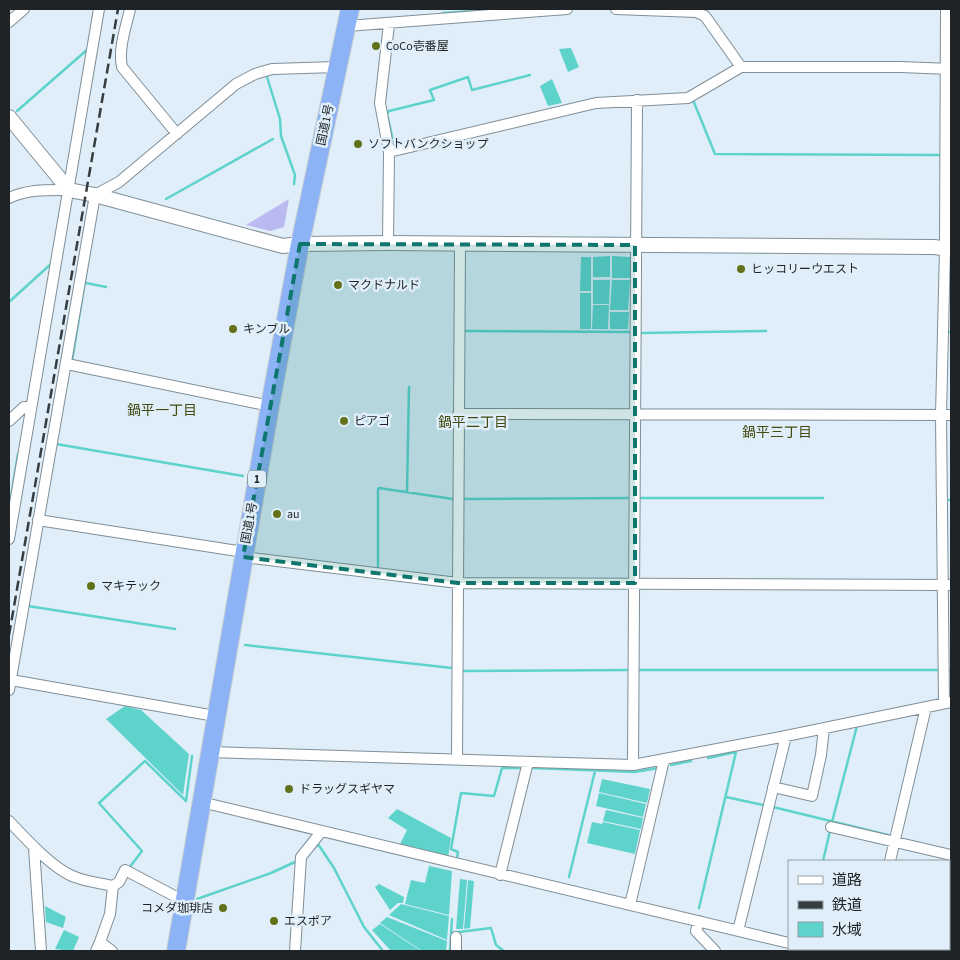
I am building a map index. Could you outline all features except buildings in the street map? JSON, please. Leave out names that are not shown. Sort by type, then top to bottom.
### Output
[{"type":"highway","name":"国道1号","points":[[176,951],[215,716],[270,406],[300,244],[350,9]]},
{"type":"street","points":[[9,22],[24,9]]},
{"type":"street","points":[[9,539],[11,516],[99,9]]},
{"type":"street","points":[[130,9],[121,50],[120,59],[122,67],[177,134]]},
{"type":"street","points":[[347,26],[567,9]]},
{"type":"street","points":[[616,9],[696,12],[705,16],[741,67]]},
{"type":"street","points":[[210,752],[633,765],[786,736],[948,702],[946,416],[948,69],[946,9]]},
{"type":"street","points":[[388,244],[389,152],[380,103],[389,24]]},
{"type":"street","points":[[96,195],[119,182],[236,84],[255,74],[272,69],[337,67]]},
{"type":"street","points":[[389,152],[596,103],[688,98],[741,67],[948,69]]},
{"type":"street","points":[[633,765],[637,100]]},
{"type":"street","points":[[9,117],[69,190]]},
{"type":"street","points":[[9,198],[23,192],[69,190],[96,195],[283,246],[300,244],[460,244],[924,247],[948,249]]},
{"type":"street","points":[[96,195],[10,685],[215,716]]},
{"type":"street","points":[[457,759],[460,244]]},
{"type":"street","points":[[67,364],[270,406]]},
{"type":"street","points":[[9,421],[24,407],[31,407]]},
{"type":"street","points":[[458,414],[946,416]]},
{"type":"street","points":[[38,520],[243,555],[458,583],[947,585]]},
{"type":"street","points":[[890,860],[926,707]]},
{"type":"street","points":[[773,787],[812,796],[821,756],[824,728]]},
{"type":"street","points":[[738,931],[786,736]]},
{"type":"street","points":[[630,905],[664,760]]},
{"type":"street","points":[[500,875],[528,762]]},
{"type":"street","points":[[201,802],[788,943]]},
{"type":"street","points":[[9,821],[34,848],[74,877],[113,886],[119,882],[125,870],[184,901]]},
{"type":"street","points":[[831,827],[951,855]]},
{"type":"street","points":[[295,951],[301,857],[321,832]]},
{"type":"street","points":[[34,848],[41,951]]},
{"type":"street","points":[[112,951],[98,946],[110,914],[113,886]]},
{"type":"street","points":[[699,921],[696,932],[715,951]]},
{"type":"street","points":[[456,936],[456,951]]},
{"type":"highlighted area","points":[[300,244],[635,245],[635,583],[458,583],[243,557]]},
{"type":"shaded area","points":[[289,199],[284,227],[270,231],[246,225]]},
{"type":"water","points":[[571,48],[579,67],[568,72],[559,49]]},
{"type":"water","points":[[552,79],[562,103],[548,106],[540,86]]},
{"type":"water","points":[[610,256],[610,277],[593,277],[593,257]]},
{"type":"water","points":[[612,256],[630,257],[630,278],[612,278]]},
{"type":"water","points":[[581,257],[591,257],[591,291],[580,291]]},
{"type":"water","points":[[593,280],[610,280],[609,304],[593,304]]},
{"type":"water","points":[[612,280],[630,280],[628,310],[610,310]]},
{"type":"water","points":[[580,293],[591,293],[591,329],[580,329]]},
{"type":"water","points":[[593,305],[609,305],[608,329],[592,329]]},
{"type":"water","points":[[610,312],[629,312],[628,329],[610,329]]},
{"type":"water","points":[[125,706],[141,710],[189,754],[183,795],[106,719]]},
{"type":"water","points":[[602,779],[650,789],[647,803],[599,792]]},
{"type":"water","points":[[599,793],[646,804],[643,817],[596,806]]},
{"type":"water","points":[[397,809],[451,838],[448,857],[400,844],[407,830],[388,818]]},
{"type":"water","points":[[606,810],[643,818],[641,829],[603,821]]},
{"type":"water","points":[[592,822],[602,824],[603,822],[640,830],[635,854],[587,843]]},
{"type":"water","points":[[429,866],[452,871],[449,915],[405,904],[411,880],[425,883]]},
{"type":"water","points":[[460,879],[467,880],[463,929],[456,929]]},
{"type":"water","points":[[468,880],[474,881],[470,928],[464,929]]},
{"type":"water","points":[[379,884],[404,897],[403,903],[398,903],[390,910],[375,887]]},
{"type":"water","points":[[401,904],[449,916],[447,940],[389,915]]},
{"type":"water","points":[[45,906],[66,917],[63,928],[46,922]]},
{"type":"water","points":[[387,917],[447,941],[446,951],[422,951],[380,923]]},
{"type":"water","points":[[380,924],[421,951],[391,951],[372,930]]},
{"type":"water","points":[[64,930],[79,937],[73,951],[55,949]]},
{"type":"waterway","points":[[443,13],[504,9]]},
{"type":"waterway","points":[[17,111],[88,49]]},
{"type":"waterway","points":[[394,145],[387,114],[389,111],[434,100],[430,90],[468,77],[472,90],[530,75]]},
{"type":"waterway","points":[[267,77],[280,119],[281,136],[295,175],[294,184]]},
{"type":"waterway","points":[[693,100],[715,154],[940,155]]},
{"type":"waterway","points":[[166,199],[273,139]]},
{"type":"waterway","points":[[72,361],[89,256]]},
{"type":"waterway","points":[[9,302],[52,263]]},
{"type":"waterway","points":[[86,283],[106,287]]},
{"type":"waterway","points":[[463,331],[629,332]]},
{"type":"waterway","points":[[641,333],[766,331]]},
{"type":"waterway","points":[[407,492],[409,387]]},
{"type":"waterway","points":[[56,444],[243,476]]},
{"type":"waterway","points":[[9,509],[18,454]]},
{"type":"waterway","points":[[378,567],[379,488],[453,499]]},
{"type":"waterway","points":[[463,499],[631,498]]},
{"type":"waterway","points":[[641,498],[823,498]]},
{"type":"waterway","points":[[28,606],[175,629]]},
{"type":"waterway","points":[[245,645],[452,668]]},
{"type":"waterway","points":[[462,671],[631,670]]},
{"type":"waterway","points":[[640,670],[941,670]]},
{"type":"waterway","points":[[832,822],[857,726]]},
{"type":"waterway","points":[[699,908],[736,752],[708,758]]},
{"type":"waterway","points":[[129,868],[142,851],[99,803],[145,761],[186,801],[192,756]]},
{"type":"waterway","points":[[671,765],[691,761]]},
{"type":"waterway","points":[[457,858],[458,852],[451,849],[461,793],[494,796],[502,768],[522,768]]},
{"type":"waterway","points":[[533,768],[635,772],[658,768]]},
{"type":"waterway","points":[[569,877],[595,771]]},
{"type":"waterway","points":[[726,797],[763,805]]},
{"type":"waterway","points":[[773,807],[888,835]]},
{"type":"waterway","points":[[823,860],[830,831]]},
{"type":"waterway","points":[[314,848],[318,844],[334,868],[364,927],[383,951]]},
{"type":"waterway","points":[[197,899],[271,873],[295,862]]},
{"type":"waterway","points":[[450,951],[452,919]]},
{"type":"waterway","points":[[451,933],[491,928],[496,945],[504,951]]},
{"type":"railway","points":[[9,635],[118,9]]},
{"type":"place","name":"CoCo壱番屋","points":[[376,46]]},
{"type":"place","name":"ソフトバンクショップ","points":[[358,144]]},
{"type":"place","name":"ヒッコリーウエスト","points":[[741,269]]},
{"type":"place","name":"マクドナルド","points":[[338,285]]},
{"type":"place","name":"キンブル","points":[[233,329]]},
{"type":"place","name":"ピアゴ","points":[[344,421]]},
{"type":"place","name":"au","points":[[277,514]]},
{"type":"place","name":"マキテック","points":[[91,586]]},
{"type":"place","name":"ドラッグスギヤマ","points":[[289,789]]},
{"type":"place","name":"コメダ珈琲店","points":[[223,908]]},
{"type":"place","name":"エスポア","points":[[274,921]]},
{"type":"district","name":"鍋平一丁目","points":[[162,410]]},
{"type":"district","name":"鍋平二丁目","points":[[473,422]]},
{"type":"district","name":"鍋平三丁目","points":[[777,432]]}]
